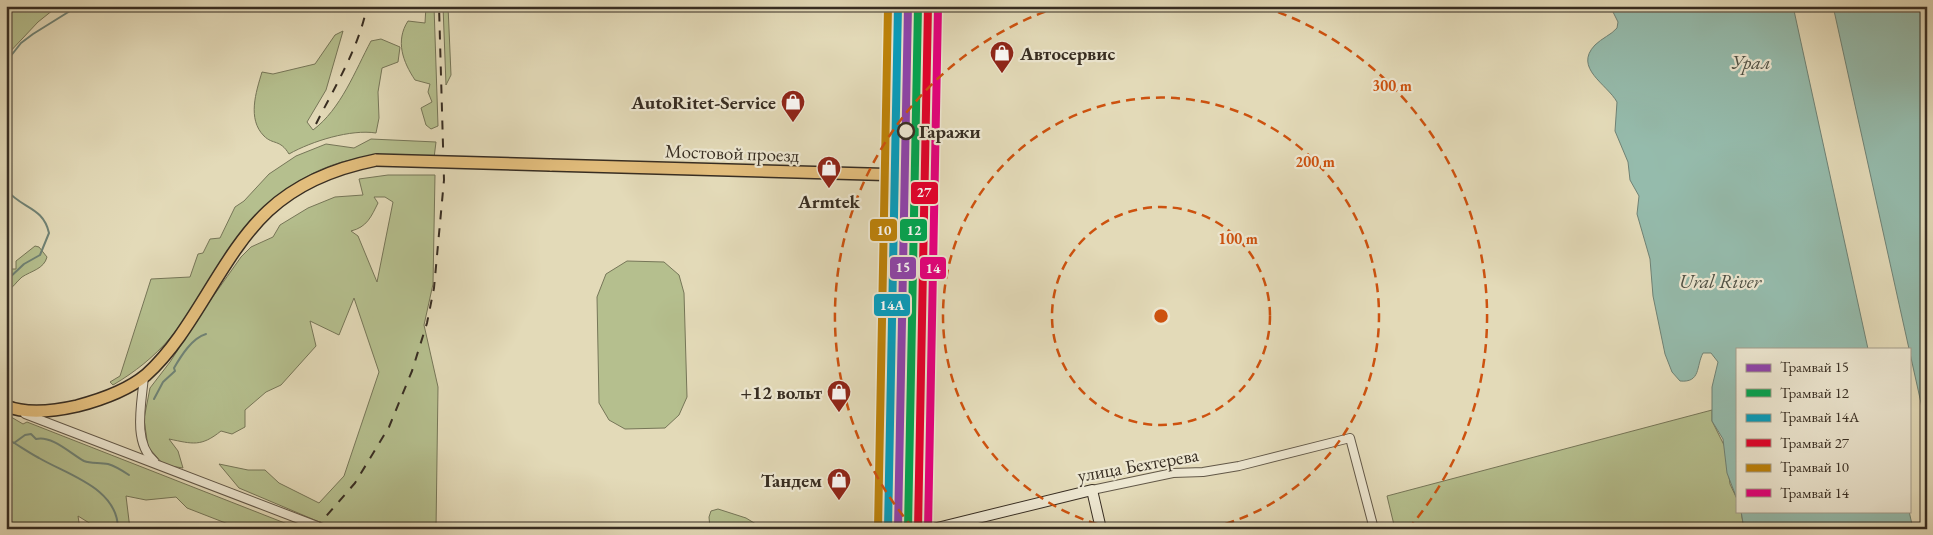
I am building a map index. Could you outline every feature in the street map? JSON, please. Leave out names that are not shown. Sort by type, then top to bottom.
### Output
[{"type":"main road","points":[[890,529],[900,6]]},
{"type":"main road","points":[[908,529],[915,6]]},
{"type":"main road","name":"Мостовой проезд","points":[[10,408],[35,411],[64,409],[88,403],[120,390],[144,376],[168,352],[234,252],[268,211],[311,180],[342,167],[376,160],[913,175]]},
{"type":"street","points":[[144,376],[141,408],[142,443],[146,454],[157,464]]},
{"type":"street","points":[[10,408],[325,529]]},
{"type":"street","name":"улица Бехтерева","points":[[933,529],[1092,490],[1173,473],[1203,472],[1240,466],[1350,438],[1374,529]]},
{"type":"street","points":[[1092,490],[1101,529]]},
{"type":"shaded area","points":[[6,6],[58,6],[38,22],[6,56]]},
{"type":"shaded area","points":[[426,6],[434,6],[438,126],[431,129],[426,125],[421,108],[432,102],[428,92],[430,84],[415,80],[404,59],[401,44],[408,21],[425,23]]},
{"type":"shaded area","points":[[443,6],[448,6],[451,75],[446,85]]},
{"type":"shaded area","points":[[343,31],[326,90],[307,122],[313,130],[332,111],[347,89],[371,41],[381,39],[400,47],[398,62],[382,68],[378,92],[379,118],[376,133],[344,134],[309,145],[289,154],[283,146],[264,136],[256,122],[254,105],[262,72],[273,74],[315,64],[335,35]]},
{"type":"shaded area","points":[[371,139],[436,142],[434,158],[376,157],[342,162],[322,169],[285,190],[240,235],[183,321],[165,344],[129,375],[113,385],[110,382],[120,376],[151,279],[190,277],[198,254],[203,253],[210,239],[220,238],[235,207],[244,201],[269,174],[296,156],[326,144],[354,148]]},
{"type":"shaded area","points":[[388,175],[435,175],[433,284],[424,325],[438,387],[436,529],[336,529],[239,488],[219,464],[248,470],[265,470],[279,483],[319,503],[344,476],[379,372],[354,298],[339,335],[310,321],[316,346],[281,385],[266,392],[245,410],[245,427],[232,434],[221,431],[208,440],[197,443],[169,439],[178,451],[183,468],[164,465],[148,447],[144,419],[150,388],[170,362],[241,257],[251,247],[273,237],[280,225],[308,208],[335,197],[363,195],[359,179]],"holes":[[[374,197],[385,197],[393,202],[377,282],[358,236],[351,231],[361,227],[371,217],[378,203]]]},
{"type":"shaded area","points":[[35,246],[39,247],[47,257],[45,261],[40,267],[22,277],[6,292],[6,269],[16,269],[16,261]]},
{"type":"shaded area","points":[[627,261],[664,262],[679,275],[684,293],[687,397],[679,415],[665,428],[625,429],[609,420],[599,403],[597,297],[606,274]]},
{"type":"shaded area","points":[[1712,410],[1712,421],[1725,447],[1730,484],[1736,497],[1736,512],[1741,512],[1744,529],[1395,529],[1387,496]]},
{"type":"shaded area","points":[[6,414],[23,424],[27,422],[300,529],[241,529],[187,508],[176,497],[146,500],[126,496],[130,529],[99,529],[78,516],[80,529],[6,529]]},
{"type":"shaded area","points":[[718,509],[746,518],[764,529],[710,529],[709,517],[711,511]]},
{"type":"water","name":"Ural River","points":[[1610,6],[1793,6],[1868,348],[1736,348],[1736,496],[1727,473],[1723,439],[1712,421],[1712,387],[1718,362],[1711,353],[1703,353],[1697,373],[1687,381],[1680,381],[1672,372],[1665,354],[1653,296],[1650,259],[1637,214],[1639,196],[1630,180],[1628,162],[1615,131],[1617,102],[1594,75],[1588,61],[1589,53],[1595,45],[1617,28],[1618,22]]},
{"type":"water","points":[[1833,6],[1927,6],[1927,430]]},
{"type":"water","points":[[1741,512],[1909,512],[1913,529],[1744,529]]},
{"type":"waterway","points":[[6,62],[21,43],[78,6]]},
{"type":"waterway","points":[[6,180],[6,185]]},
{"type":"waterway","points":[[6,189],[18,201],[37,212],[46,224],[49,233],[40,255],[24,264],[6,281]]},
{"type":"waterway","points":[[154,399],[163,382],[175,371],[174,368],[187,348],[196,339],[206,334]]},
{"type":"waterway","points":[[14,443],[25,435],[31,434],[36,439],[55,442],[84,461],[108,464],[129,475]]},
{"type":"waterway","points":[[6,438],[39,458],[77,477],[101,493],[110,503],[116,515],[118,529]]},
{"type":"railway","points":[[316,124],[352,52],[367,6]]},
{"type":"railway","points":[[315,529],[355,483],[389,427],[412,371],[427,323],[434,288],[444,180],[439,6]]},
{"type":"tram line","name":"10","points":[[878,529],[888,6]]},
{"type":"tram line","name":"14А","points":[[888,529],[898,6]]},
{"type":"tram line","name":"15","points":[[898,529],[908,6]]},
{"type":"tram line","name":"12","points":[[908,529],[918,6]]},
{"type":"tram line","name":"27","points":[[918,529],[928,6]]},
{"type":"tram line","name":"14","points":[[928,529],[938,7]]},
{"type":"place","name":"Автосервис","points":[[1002,74]]},
{"type":"place","name":"AutoRitet-Service","points":[[793,123]]},
{"type":"place","name":"Гаражи","points":[[906,131]]},
{"type":"place","name":"Armtek","points":[[829,189]]},
{"type":"place","name":"+12 вольт","points":[[839,413]]},
{"type":"place","name":"Тандем","points":[[839,501]]},
{"type":"water label","name":"Урал","points":[[1751,62]]}]
